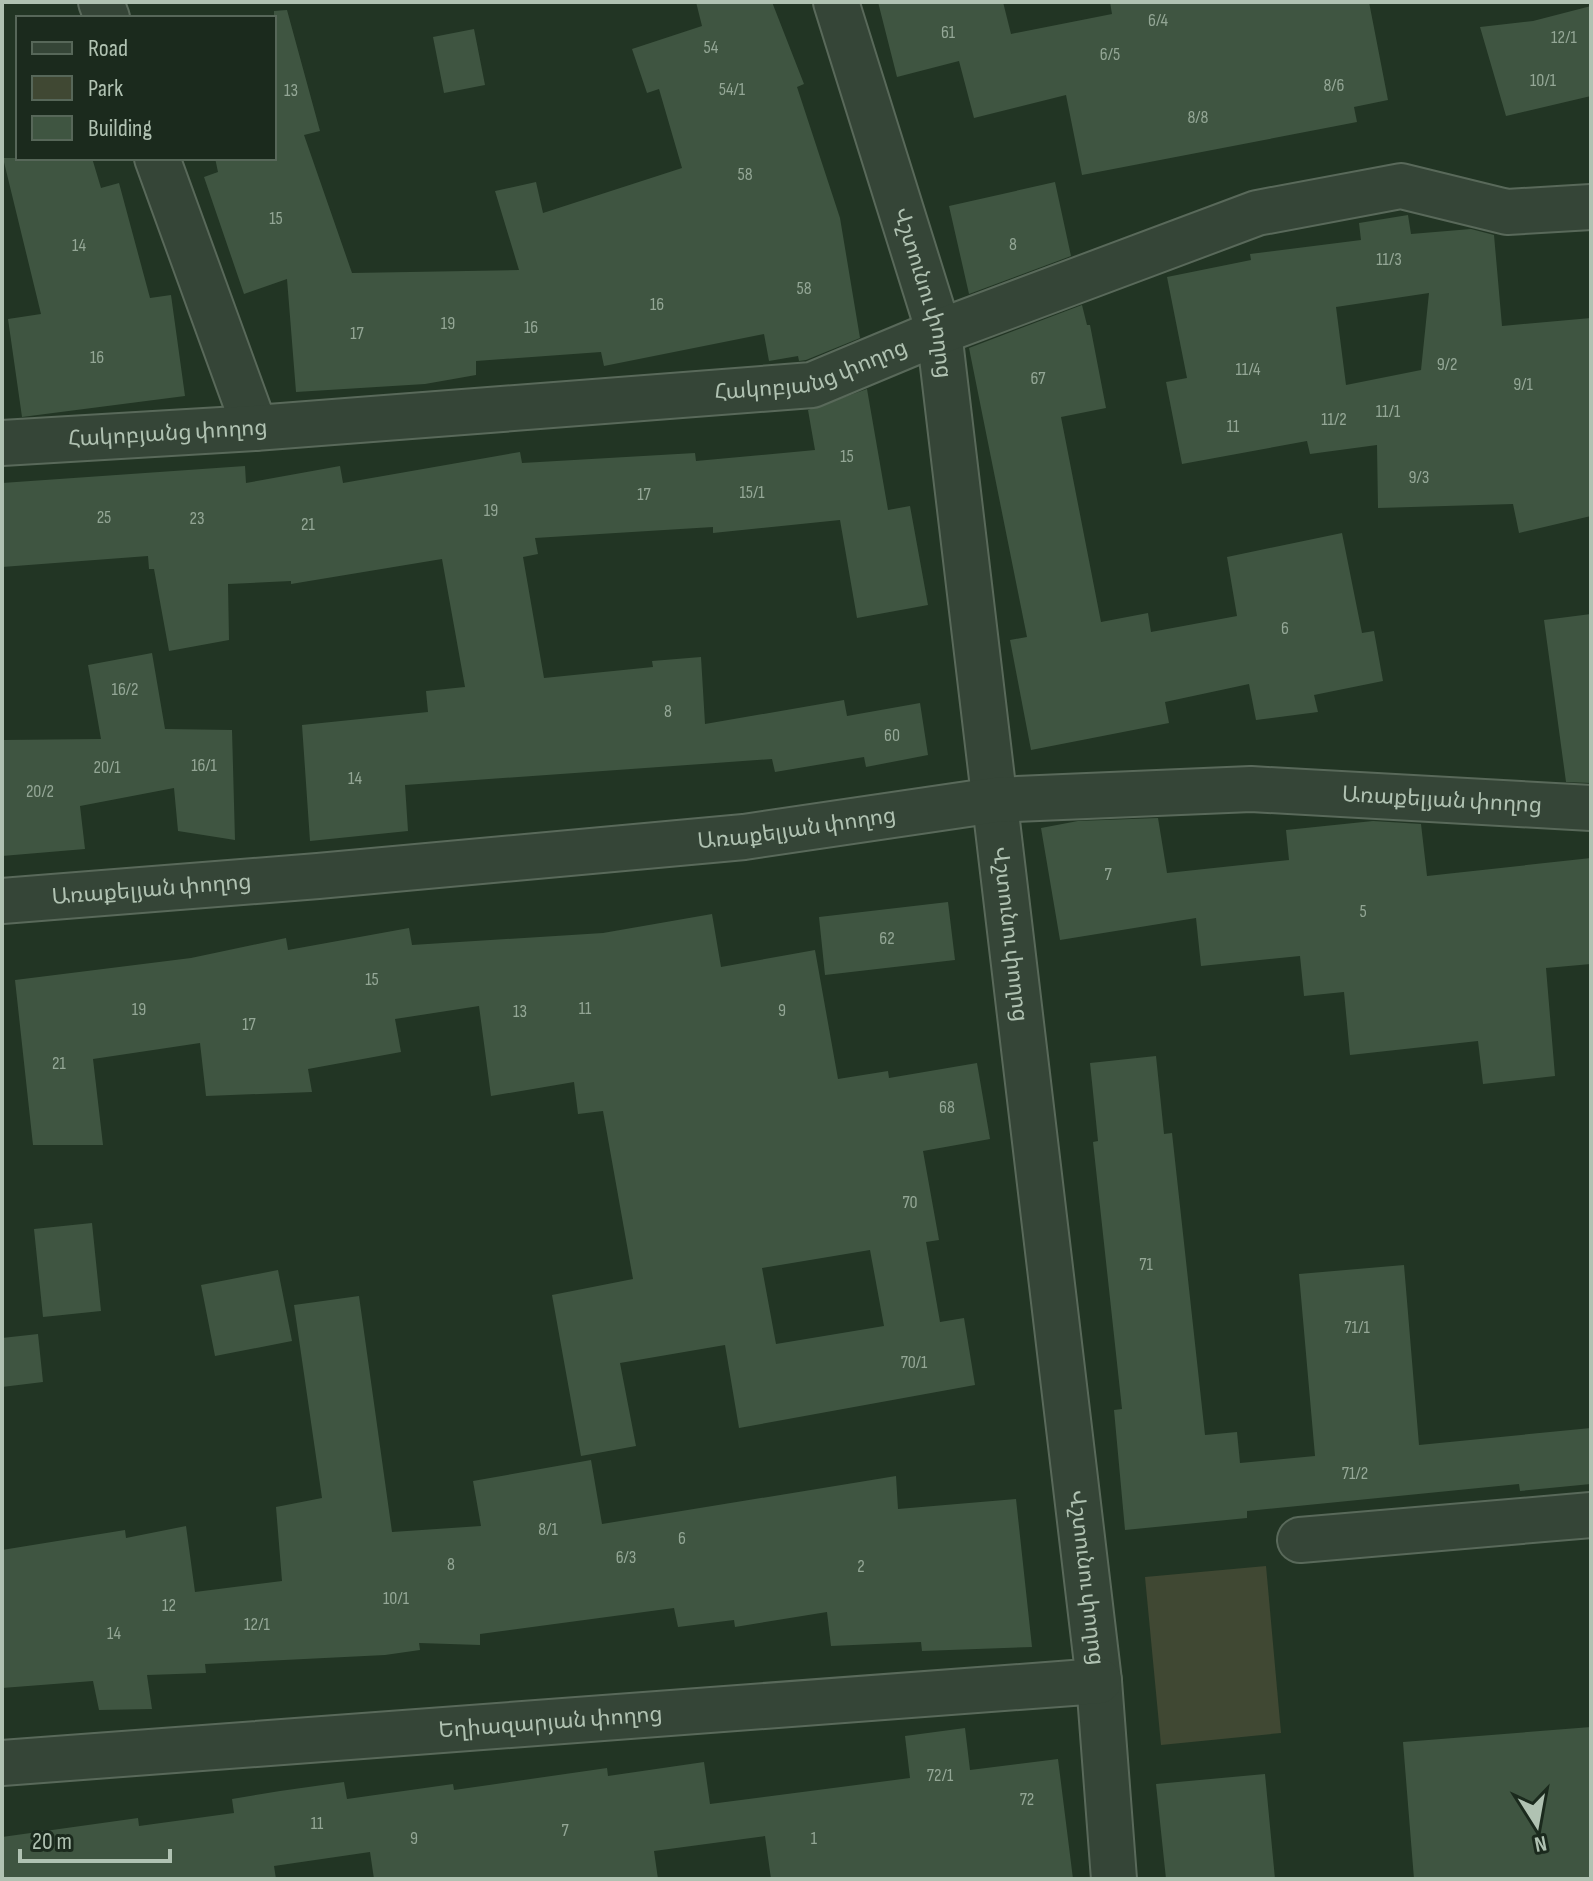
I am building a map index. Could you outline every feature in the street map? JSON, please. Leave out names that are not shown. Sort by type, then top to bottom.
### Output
[{"type":"street","name":"Վշտունու փողոց","points":[[836,2],[939,332],[1099,1681],[1114,1879]]},
{"type":"street","points":[[158,160],[255,428]]},
{"type":"street","name":"Հակոբյանց փողոց","points":[[2,443],[255,428],[812,385],[939,332],[1257,213],[1401,186],[1507,212],[1591,207]]},
{"type":"street","name":"Առաքելյան փողոց","points":[[2,901],[333,875],[729,838],[995,800],[1251,789],[1591,808]]},
{"type":"street","points":[[1300,1540],[1591,1515]]},
{"type":"street","name":"Եղիազարյան փողոց","points":[[2,1763],[1099,1681]]},
{"type":"green space","points":[[1266,1566],[1281,1733],[1161,1745],[1145,1577]]},
{"type":"building","points":[[696,2],[772,2],[804,84],[797,87],[840,218],[860,338],[799,361],[798,356],[769,361],[764,334],[604,366],[601,352],[476,361],[476,375],[425,384],[296,392],[287,279],[244,294],[204,177],[218,172],[215,160],[276,160],[274,11],[287,10],[320,131],[304,135],[352,273],[519,270],[495,191],[536,182],[543,213],[682,168],[659,89],[647,93],[632,49],[702,26]]},
{"type":"building","points":[[878,2],[1003,2],[1011,34],[1112,14],[1110,2],[1369,2],[1388,100],[1354,107],[1357,122],[1082,175],[1066,95],[974,118],[959,61],[897,77]]},
{"type":"building","points":[[1591,6],[1591,96],[1506,116],[1480,27],[1533,21]]},
{"type":"building","points":[[474,29],[485,85],[444,93],[433,37]]},
{"type":"building","points":[[3,158],[93,160],[101,188],[119,183],[150,298],[171,295],[185,396],[22,417],[8,319],[41,314]]},
{"type":"building","points":[[1055,182],[1071,256],[969,294],[949,206]]},
{"type":"building","points":[[1408,215],[1411,234],[1471,229],[1494,235],[1502,326],[1591,318],[1591,516],[1519,533],[1513,504],[1378,508],[1377,445],[1310,454],[1307,441],[1182,464],[1166,382],[1187,378],[1167,277],[1251,260],[1250,254],[1361,240],[1359,223]],"holes":[[[1429,293],[1421,370],[1346,385],[1336,307]]]},
{"type":"building","points":[[1082,305],[1087,325],[1090,325],[1106,408],[1061,417],[1101,622],[1148,613],[1151,632],[1237,616],[1227,557],[1342,533],[1362,633],[1374,631],[1383,681],[1314,695],[1318,712],[1256,720],[1249,684],[1165,702],[1169,723],[1031,750],[1010,640],[1027,637],[969,348]]},
{"type":"building","points":[[867,389],[888,510],[910,506],[928,605],[857,618],[840,520],[713,533],[713,527],[535,538],[538,554],[523,557],[544,678],[653,667],[652,661],[701,657],[705,724],[844,700],[847,716],[920,703],[928,755],[866,767],[864,757],[775,772],[772,759],[405,785],[408,831],[310,841],[302,725],[428,712],[426,691],[465,687],[442,559],[291,584],[291,581],[228,584],[229,640],[169,651],[154,569],[149,569],[148,556],[2,567],[2,483],[245,466],[246,483],[340,466],[343,483],[520,452],[522,463],[695,453],[696,461],[815,450],[808,410]]},
{"type":"building","points":[[1591,614],[1591,783],[1566,782],[1544,620]]},
{"type":"building","points":[[152,653],[165,729],[232,730],[235,840],[178,831],[174,788],[80,806],[85,849],[2,856],[2,740],[101,739],[88,665]]},
{"type":"building","points":[[1158,818],[1167,873],[1289,860],[1286,830],[1373,821],[1421,824],[1427,876],[1591,858],[1591,964],[1546,968],[1555,1076],[1483,1084],[1478,1041],[1350,1055],[1344,992],[1304,996],[1300,956],[1201,966],[1196,918],[1060,940],[1041,828],[1078,821]]},
{"type":"building","points":[[948,902],[955,960],[825,975],[819,917]]},
{"type":"building","points":[[712,914],[721,967],[815,950],[838,1079],[888,1071],[889,1078],[977,1063],[990,1139],[923,1151],[939,1240],[926,1242],[940,1322],[964,1318],[975,1385],[739,1428],[725,1345],[620,1363],[636,1446],[581,1456],[552,1295],[633,1279],[603,1111],[578,1114],[574,1082],[491,1096],[479,1006],[395,1019],[401,1052],[308,1069],[312,1092],[206,1096],[200,1043],[93,1059],[103,1145],[33,1145],[15,980],[191,958],[286,938],[288,950],[409,928],[412,945],[603,933]],"holes":[[[870,1250],[884,1326],[776,1344],[762,1268]]]},
{"type":"building","points":[[1156,1056],[1164,1134],[1172,1133],[1205,1435],[1237,1432],[1240,1463],[1315,1456],[1299,1274],[1404,1265],[1419,1445],[1591,1428],[1591,1484],[1520,1491],[1519,1484],[1247,1511],[1247,1518],[1125,1530],[1114,1410],[1122,1409],[1093,1142],[1098,1141],[1090,1063]]},
{"type":"building","points":[[92,1223],[101,1311],[43,1317],[34,1229]]},
{"type":"building","points":[[278,1270],[292,1341],[215,1356],[201,1285]]},
{"type":"building","points":[[359,1296],[392,1532],[481,1526],[473,1481],[591,1460],[602,1524],[896,1476],[898,1509],[1016,1499],[1032,1647],[922,1651],[921,1642],[831,1646],[827,1612],[735,1627],[734,1620],[678,1627],[674,1608],[480,1634],[480,1645],[419,1643],[420,1650],[385,1655],[205,1664],[206,1673],[147,1675],[152,1709],[99,1710],[93,1681],[2,1688],[2,1550],[125,1530],[126,1538],[186,1526],[195,1592],[282,1581],[276,1507],[322,1498],[294,1305]]},
{"type":"building","points":[[38,1334],[43,1382],[2,1387],[2,1338]]},
{"type":"building","points":[[1591,1727],[1591,1879],[1414,1879],[1403,1742]]},
{"type":"building","points":[[965,1728],[970,1770],[1058,1759],[1073,1879],[771,1879],[765,1836],[654,1851],[658,1879],[374,1879],[370,1852],[274,1866],[276,1879],[2,1879],[2,1837],[138,1818],[139,1826],[234,1813],[232,1799],[280,1791],[344,1782],[347,1799],[453,1784],[454,1790],[607,1768],[608,1776],[704,1762],[710,1804],[910,1778],[905,1736]]},
{"type":"building","points":[[1265,1774],[1275,1879],[1166,1879],[1156,1784]]}]
